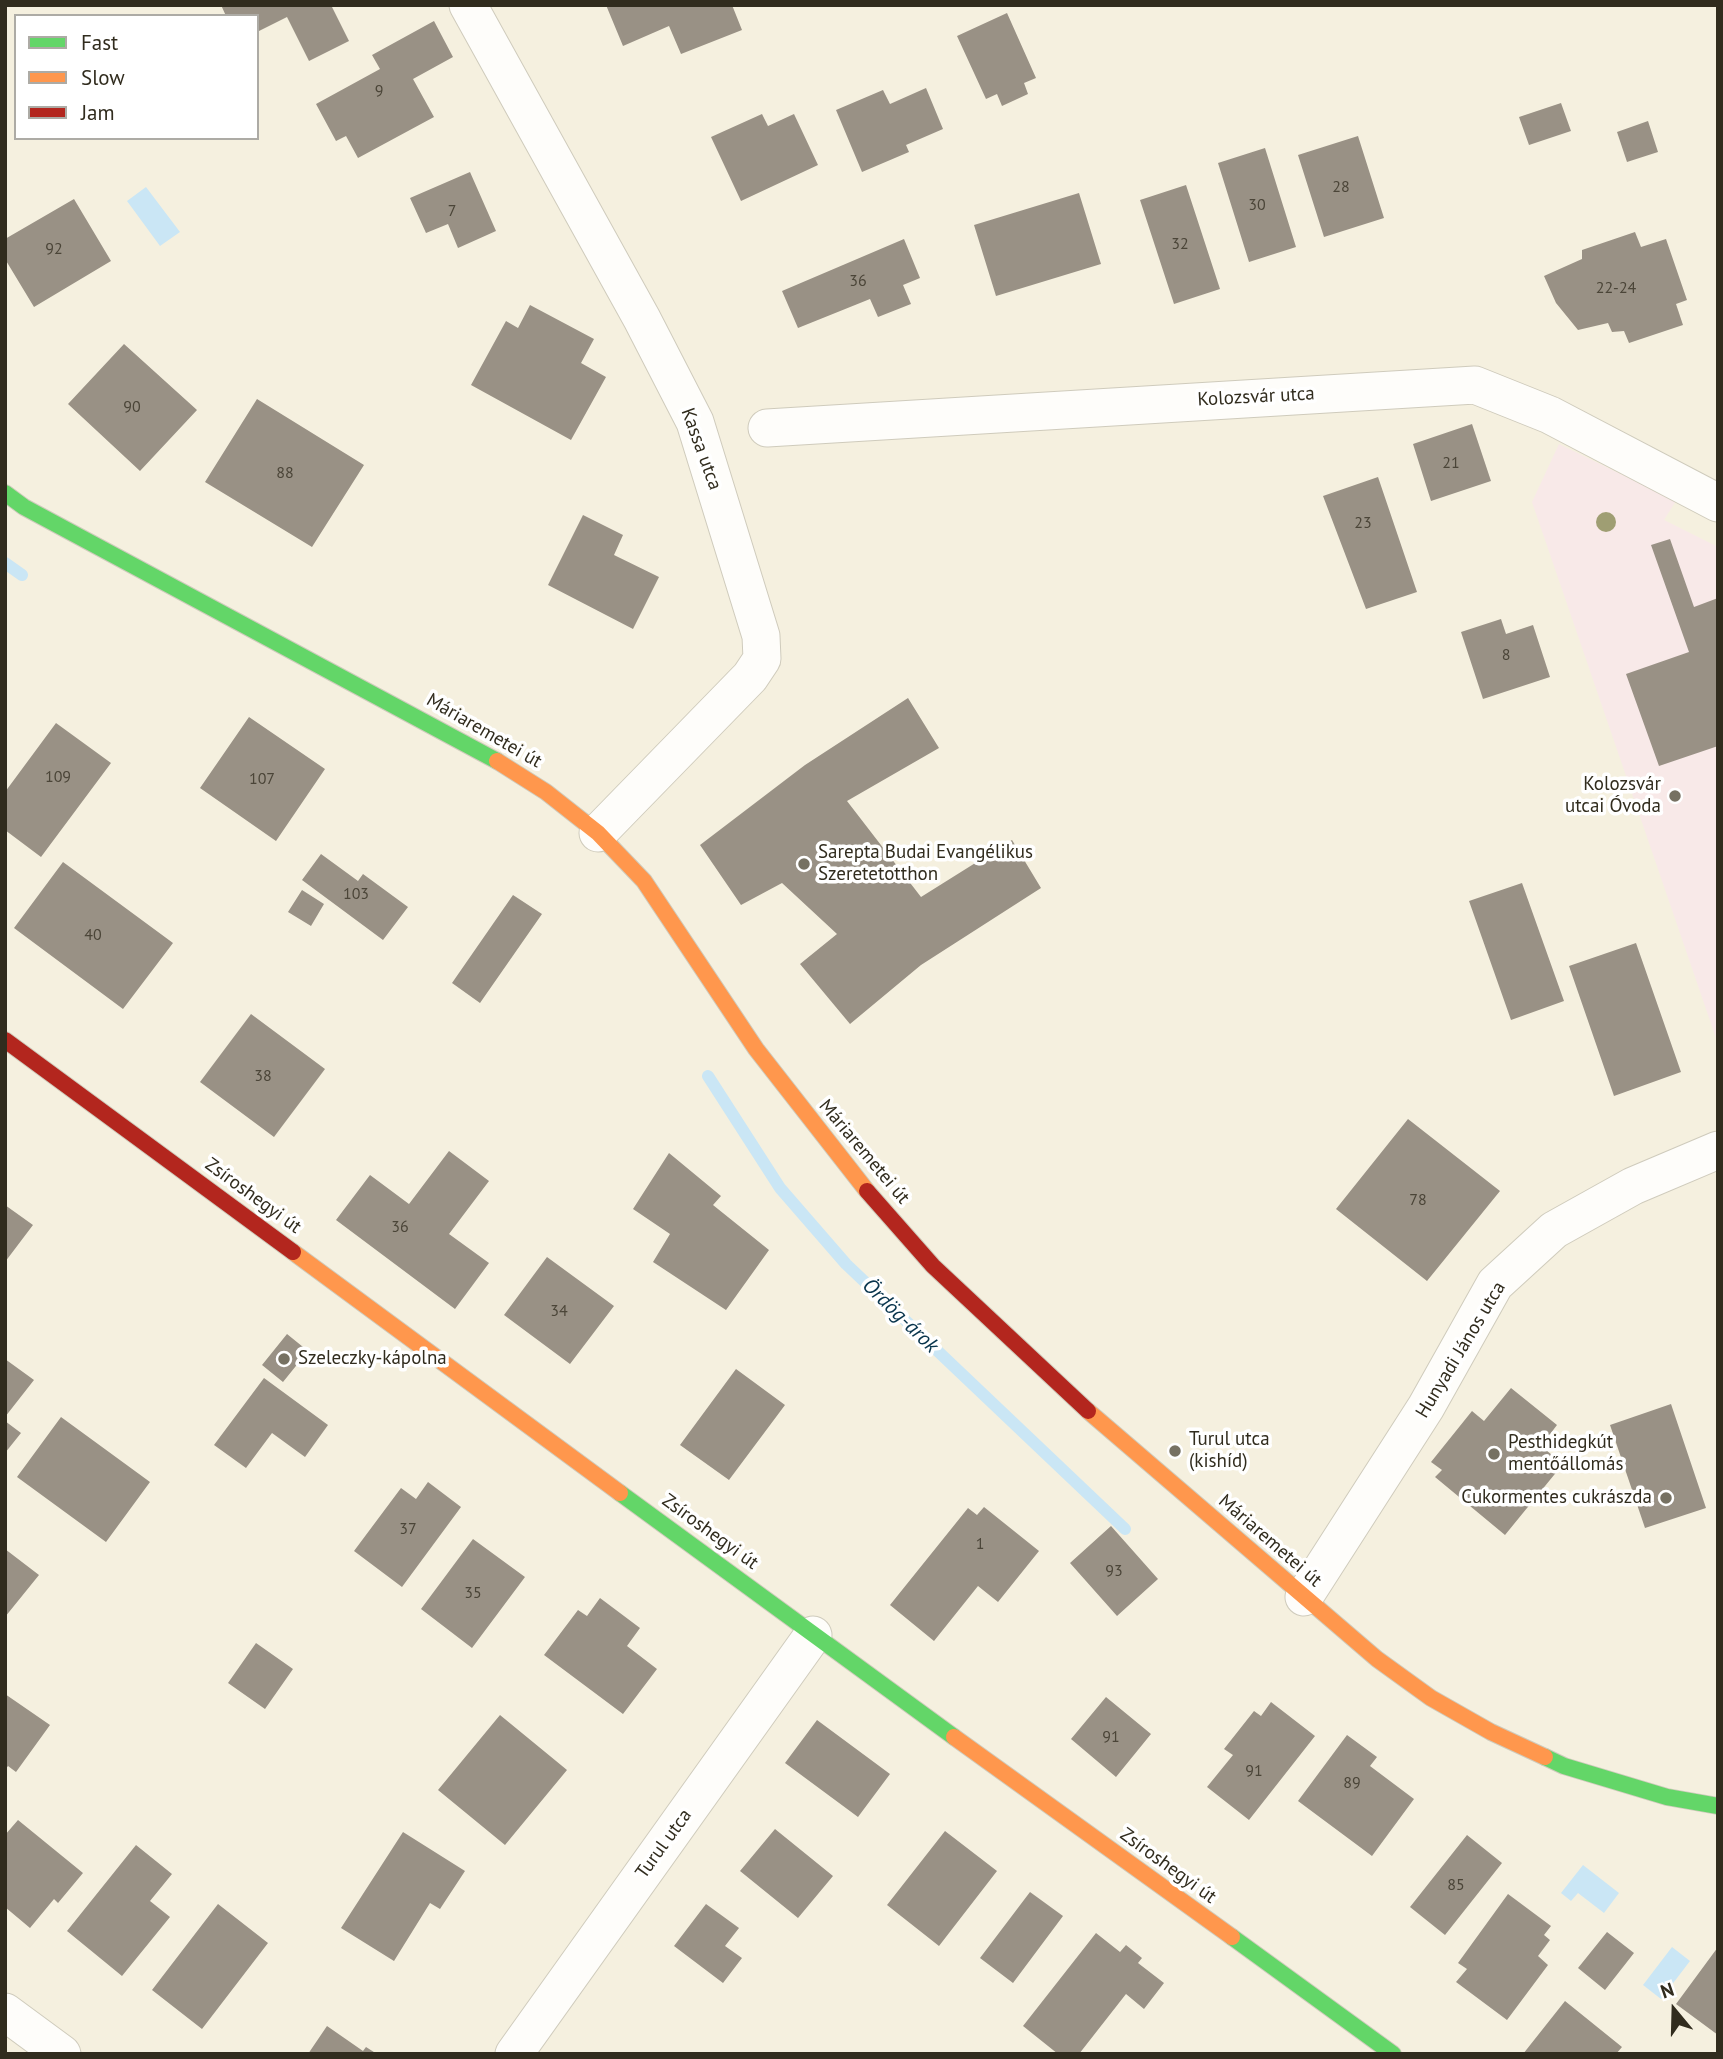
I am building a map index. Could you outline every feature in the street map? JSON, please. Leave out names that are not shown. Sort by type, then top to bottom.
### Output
[{"type":"street","name":"Kassa utca","points":[[468,5],[642,319],[695,422],[761,636],[762,659],[750,677],[598,833]]},
{"type":"street","name":"Kolozsvár utca","points":[[767,428],[1475,385],[1550,415],[1718,503]]},
{"type":"street","name":"Máriaremetei út","points":[[5,494],[24,507],[485,753],[546,792],[598,833],[644,881],[756,1049],[820,1134],[933,1266],[1075,1401],[1377,1659],[1431,1698],[1491,1732],[1564,1766],[1667,1797],[1718,1806]]},
{"type":"street","name":"Zsíroshegyi út","points":[[5,1040],[813,1635],[1393,2054]]},
{"type":"street","name":"Hunyadi János utca","points":[[1304,1597],[1426,1407],[1495,1284],[1554,1230],[1633,1186],[1718,1150]]},
{"type":"street","name":"Turul utca","points":[[514,2054],[813,1635]]},
{"type":"street","points":[[5,2012],[62,2054]]},
{"type":"shaded area","name":"Kolozsvár utcai Óvoda","points":[[1559,444],[1676,501],[1664,520],[1718,547],[1718,1044],[1532,502]]},
{"type":"water","points":[[146,187],[180,232],[160,246],[127,201]]},
{"type":"water","points":[[1583,1865],[1619,1893],[1604,1913],[1578,1893],[1571,1901],[1561,1893]]},
{"type":"water","points":[[1672,1947],[1690,1961],[1661,1999],[1643,1985]]},
{"type":"building","points":[[221,5],[331,5],[349,41],[309,61],[287,17],[259,31],[259,14],[225,14]]},
{"type":"building","points":[[606,5],[732,5],[742,30],[681,54],[669,26],[623,46]]},
{"type":"building","points":[[1007,13],[1036,78],[1024,83],[1028,94],[1002,106],[997,94],[986,99],[957,36]]},
{"type":"building","points":[[434,21],[453,57],[413,79],[434,117],[358,158],[346,136],[336,141],[316,104],[380,69],[372,55]]},
{"type":"building","points":[[926,88],[943,129],[906,145],[909,152],[862,172],[836,110],[883,90],[890,104]]},
{"type":"building","points":[[1561,103],[1571,131],[1529,145],[1519,117]]},
{"type":"building","points":[[762,114],[768,126],[794,114],[818,165],[741,201],[711,137]]},
{"type":"building","points":[[1648,121],[1658,152],[1627,162],[1617,132]]},
{"type":"building","points":[[1358,136],[1384,218],[1324,237],[1298,155]]},
{"type":"building","points":[[1265,148],[1296,247],[1249,262],[1218,163]]},
{"type":"building","points":[[470,172],[496,231],[458,248],[448,224],[426,233],[410,198]]},
{"type":"building","points":[[1186,185],[1220,289],[1174,304],[1140,200]]},
{"type":"building","points":[[1079,193],[1101,264],[996,296],[974,225]]},
{"type":"building","points":[[74,199],[111,261],[34,307],[5,259],[5,239]]},
{"type":"building","points":[[1635,232],[1641,247],[1666,239],[1687,300],[1676,304],[1683,325],[1629,343],[1624,331],[1612,332],[1608,323],[1578,330],[1556,303],[1544,276],[1582,259],[1582,250]]},
{"type":"building","points":[[904,239],[920,278],[903,285],[911,304],[878,317],[870,299],[798,328],[782,291]]},
{"type":"building","points":[[530,305],[594,339],[581,363],[606,377],[571,440],[471,385],[506,321],[518,328]]},
{"type":"building","points":[[124,344],[197,410],[140,471],[68,404]]},
{"type":"building","points":[[257,399],[364,465],[312,547],[205,482]]},
{"type":"building","points":[[1472,424],[1491,481],[1431,501],[1413,444]]},
{"type":"building","points":[[1378,477],[1417,592],[1366,609],[1323,496]]},
{"type":"building","points":[[583,515],[623,535],[614,555],[659,577],[633,629],[548,585]]},
{"type":"building","points":[[1670,539],[1694,607],[1718,598],[1718,746],[1659,766],[1626,674],[1689,652],[1651,545]]},
{"type":"building","points":[[1501,619],[1506,634],[1533,625],[1550,677],[1483,699],[1461,632]]},
{"type":"building","name":"Sarepta Budai Evangélikus Szeretetotthon","points":[[908,698],[939,748],[847,801],[921,897],[1012,840],[1041,888],[921,965],[850,1024],[800,964],[837,934],[782,883],[741,905],[700,845],[805,765]]},
{"type":"building","points":[[249,717],[325,769],[276,841],[200,788]]},
{"type":"building","points":[[56,723],[111,763],[41,857],[5,830],[5,792]]},
{"type":"building","points":[[321,854],[358,881],[363,874],[408,907],[383,940],[302,880]]},
{"type":"building","points":[[63,862],[173,943],[123,1009],[14,928]]},
{"type":"building","points":[[1522,883],[1564,1001],[1511,1020],[1469,901]]},
{"type":"building","points":[[302,890],[324,904],[311,926],[288,912]]},
{"type":"building","points":[[513,895],[542,914],[480,1003],[452,983]]},
{"type":"building","points":[[1636,943],[1681,1072],[1614,1096],[1569,966]]},
{"type":"building","points":[[251,1014],[325,1069],[274,1137],[200,1082]]},
{"type":"building","points":[[1408,1119],[1500,1191],[1427,1281],[1336,1209]]},
{"type":"building","points":[[449,1151],[489,1181],[449,1234],[489,1263],[455,1309],[336,1220],[370,1175],[409,1204]]},
{"type":"building","points":[[669,1153],[721,1196],[713,1205],[769,1250],[726,1310],[653,1262],[670,1234],[633,1209]]},
{"type":"building","points":[[5,1205],[33,1225],[5,1262]]},
{"type":"building","points":[[547,1257],[614,1306],[570,1364],[504,1315]]},
{"type":"building","name":"Szeleczky-kápolna","points":[[287,1334],[308,1351],[283,1382],[262,1365]]},
{"type":"building","points":[[5,1359],[34,1380],[5,1417]]},
{"type":"building","points":[[736,1369],[785,1405],[729,1480],[680,1445]]},
{"type":"building","points":[[264,1378],[328,1425],[305,1457],[272,1433],[246,1468],[214,1445]]},
{"type":"building","name":"Pesthidegkút mentőállomás","points":[[1511,1388],[1557,1425],[1541,1446],[1563,1464],[1505,1535],[1435,1477],[1442,1470],[1431,1462],[1472,1411],[1484,1421]]},
{"type":"building","points":[[1671,1404],[1706,1508],[1645,1528],[1610,1425]]},
{"type":"building","points":[[61,1417],[150,1482],[106,1542],[17,1477]]},
{"type":"building","points":[[5,1421],[21,1433],[5,1453]]},
{"type":"building","points":[[428,1482],[461,1507],[402,1587],[354,1551],[401,1488],[416,1499]]},
{"type":"building","points":[[984,1507],[1039,1551],[998,1602],[978,1586],[934,1641],[890,1605],[968,1508],[977,1515]]},
{"type":"building","points":[[1111,1526],[1158,1579],[1117,1616],[1070,1563]]},
{"type":"building","points":[[473,1539],[525,1577],[472,1648],[421,1609]]},
{"type":"building","points":[[5,1549],[39,1575],[5,1617]]},
{"type":"building","points":[[600,1598],[640,1628],[627,1646],[657,1669],[623,1714],[544,1655],[578,1610],[587,1616]]},
{"type":"building","points":[[256,1643],[293,1669],[265,1709],[228,1683]]},
{"type":"building","points":[[5,1694],[50,1725],[16,1772],[8,1766],[5,1770]]},
{"type":"building","points":[[1106,1697],[1151,1734],[1116,1777],[1071,1739]]},
{"type":"building","points":[[1271,1702],[1315,1736],[1249,1820],[1207,1787],[1233,1755],[1224,1749],[1254,1711],[1261,1716]]},
{"type":"building","points":[[500,1715],[567,1770],[505,1845],[438,1790]]},
{"type":"building","points":[[817,1720],[890,1774],[858,1817],[785,1763]]},
{"type":"building","points":[[1347,1735],[1377,1757],[1370,1766],[1414,1799],[1372,1856],[1298,1801]]},
{"type":"building","points":[[18,1820],[83,1873],[58,1903],[54,1899],[30,1928],[5,1907],[5,1835]]},
{"type":"building","points":[[775,1829],[833,1876],[798,1918],[740,1871]]},
{"type":"building","points":[[945,1831],[997,1871],[939,1946],[887,1905]]},
{"type":"building","points":[[403,1832],[465,1871],[440,1909],[430,1903],[394,1961],[341,1928]]},
{"type":"building","points":[[1467,1835],[1502,1863],[1445,1935],[1410,1907]]},
{"type":"building","points":[[136,1845],[172,1874],[150,1901],[170,1917],[122,1976],[67,1931]]},
{"type":"building","points":[[1030,1892],[1063,1916],[1013,1983],[980,1958]]},
{"type":"building","points":[[1508,1894],[1551,1926],[1544,1935],[1550,1940],[1538,1956],[1548,1965],[1507,2020],[1456,1982],[1467,1969],[1458,1963]]},
{"type":"building","points":[[218,1904],[268,1943],[202,2029],[152,1990]]},
{"type":"building","points":[[706,1904],[739,1928],[725,1946],[742,1958],[723,1983],[674,1946]]},
{"type":"building","points":[[1607,1932],[1634,1953],[1605,1990],[1578,1968]]},
{"type":"building","points":[[1096,1933],[1120,1952],[1126,1945],[1142,1958],[1138,1963],[1164,1983],[1144,2009],[1126,1994],[1079,2054],[1058,2054],[1023,2026]]},
{"type":"building","points":[[1718,1947],[1718,2035],[1676,2004]]},
{"type":"building","points":[[1565,2001],[1622,2047],[1616,2054],[1523,2054]]},
{"type":"building","points":[[327,2026],[363,2051],[366,2047],[377,2054],[308,2054]]},
{"type":"waterway","name":"Ördög-árok","points":[[5,563],[22,575]]},
{"type":"waterway","name":"Ördög-árok","points":[[708,1076],[780,1188],[846,1264],[1125,1529]]},
{"type":"traffic: fast","points":[[5,493],[24,507],[497,761]]},
{"type":"traffic: fast","points":[[620,1493],[954,1737]]},
{"type":"traffic: fast","points":[[1545,1757],[1564,1766],[1667,1797],[1718,1806]]},
{"type":"traffic: fast","points":[[1232,1937],[1393,2054]]},
{"type":"traffic: slow","points":[[497,761],[546,792],[598,833],[644,881],[756,1049],[867,1191]]},
{"type":"traffic: slow","points":[[293,1252],[620,1493]]},
{"type":"traffic: slow","points":[[1088,1411],[1377,1659],[1431,1698],[1491,1732],[1545,1757]]},
{"type":"traffic: slow","points":[[954,1737],[1232,1937]]},
{"type":"traffic: jam","points":[[5,1040],[293,1252]]},
{"type":"traffic: jam","points":[[867,1191],[933,1266],[1088,1411]]},
{"type":"place","name":"Kolozsvár utcai Óvoda","points":[[1675,796]]},
{"type":"place","name":"Sarepta Budai Evangélikus Szeretetotthon","points":[[804,864]]},
{"type":"place","name":"Szeleczky-kápolna","points":[[284,1359]]},
{"type":"place","name":"Turul utca (kishíd)","points":[[1175,1451]]},
{"type":"place","name":"Pesthidegkút mentőállomás","points":[[1494,1454]]},
{"type":"place","name":"Cukormentes cukrászda","points":[[1666,1498]]}]
